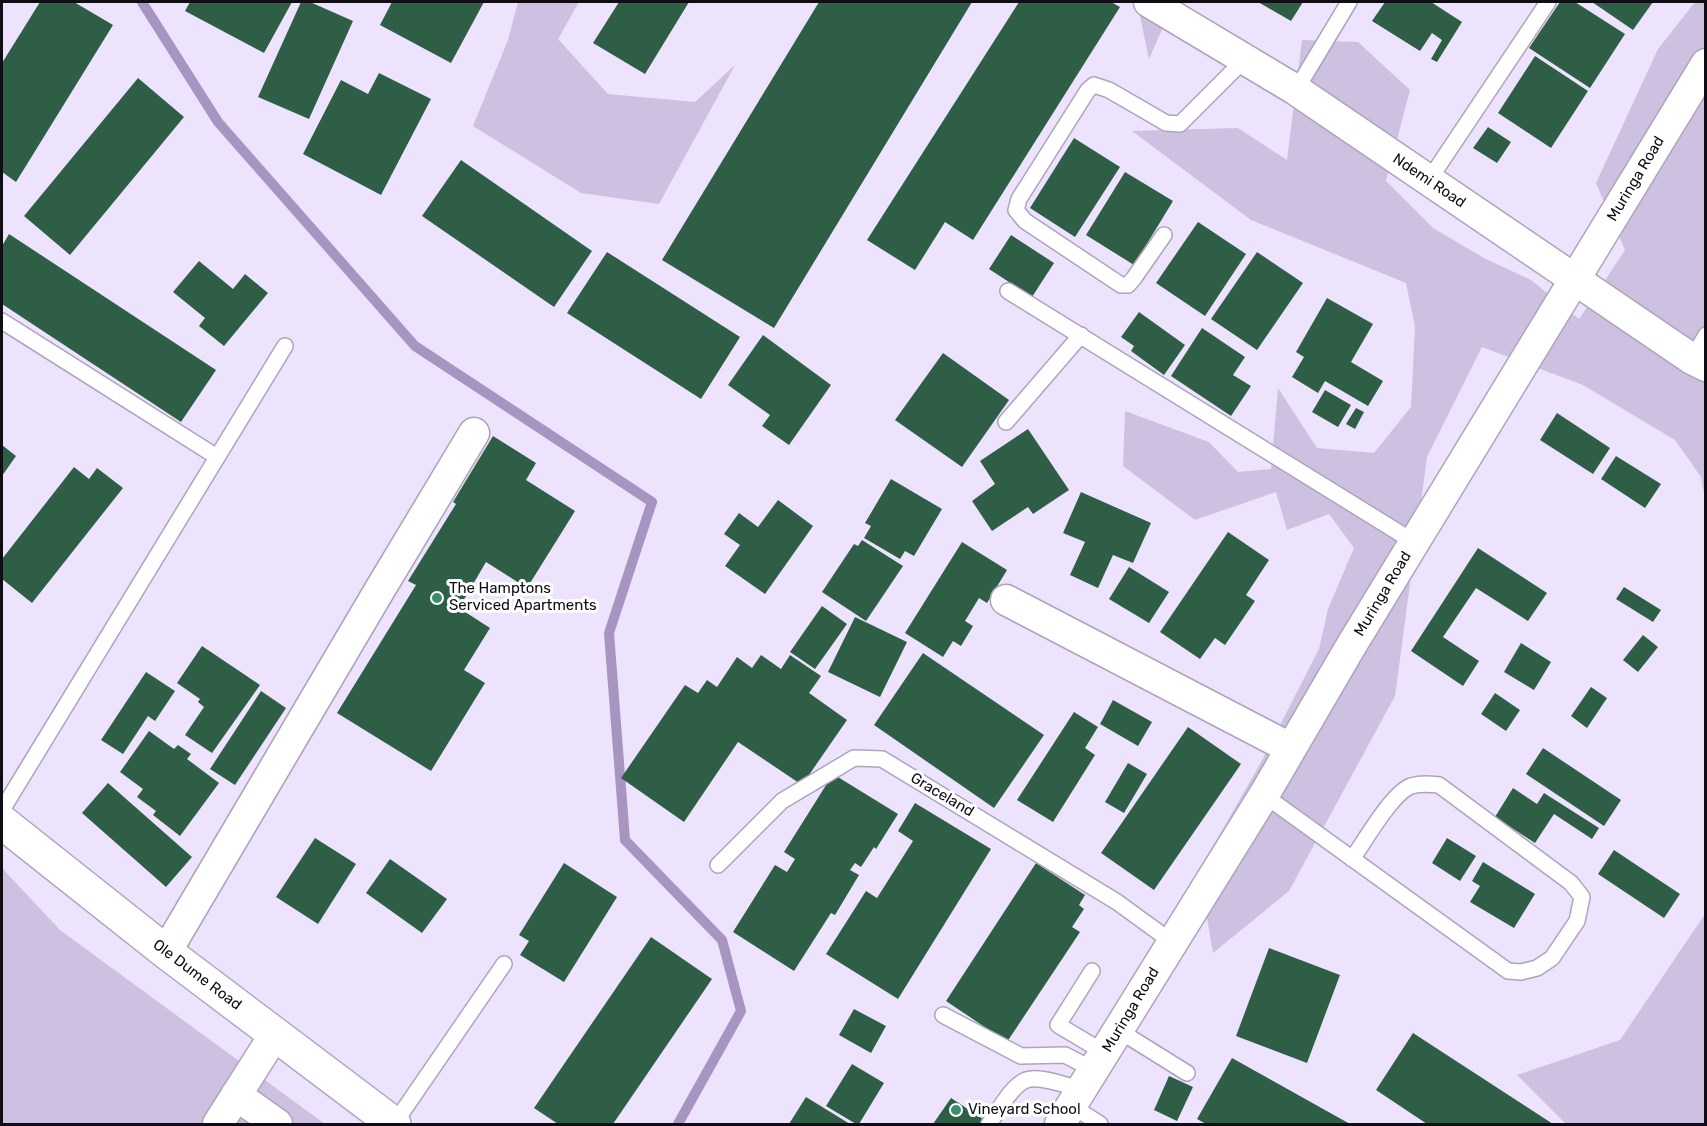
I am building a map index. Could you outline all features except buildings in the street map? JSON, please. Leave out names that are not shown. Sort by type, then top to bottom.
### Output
[{"type":"street","name":"Ndemi Road","points":[[1149,2],[1296,90],[1575,280],[1701,353]]},
{"type":"street","name":"Muringa Road","points":[[1089,1079],[1264,795],[1414,542],[1706,64]]},
{"type":"street","points":[[166,952],[474,434]]},
{"type":"street","points":[[1006,600],[1290,748]]},
{"type":"street","name":"Ole Dume Road","points":[[2,822],[166,952],[394,1124]]},
{"type":"street","points":[[218,1125],[275,1034]]},
{"type":"street","points":[[236,1095],[277,1125]]},
{"type":"lane","points":[[1296,90],[1349,2]]},
{"type":"lane","points":[[1429,180],[1548,2]]},
{"type":"lane","points":[[1164,235],[1128,285],[1121,285],[1025,221],[1016,210],[1019,199],[1088,90],[1094,85],[1109,90],[1166,123],[1180,124],[1245,59]]},
{"type":"lane","points":[[1008,291],[1414,542]]},
{"type":"lane","points":[[2,321],[217,457]]},
{"type":"lane","points":[[1006,422],[1081,335]]},
{"type":"lane","points":[[2,810],[285,346]]},
{"type":"lane","name":"Graceland","points":[[718,865],[782,801],[854,758],[882,759],[1117,902],[1172,942]]},
{"type":"lane","points":[[1264,795],[1352,859],[1508,971],[1521,972],[1537,968],[1552,958],[1577,921],[1582,897],[1571,883],[1439,785],[1423,783],[1409,787],[1395,797],[1352,859]]},
{"type":"lane","points":[[394,1124],[504,964]]},
{"type":"lane","points":[[1092,971],[1058,1025],[1089,1079],[1100,1125]]},
{"type":"lane","points":[[943,1015],[1021,1056],[1065,1055],[1089,1079]]},
{"type":"lane","points":[[989,1125],[1012,1090],[1025,1080],[1187,1073]]},
{"type":"shaded area","points":[[518,2],[579,2],[558,39],[608,94],[695,102],[735,65],[659,204],[581,193],[473,126],[508,40]]},
{"type":"shaded area","points":[[1137,2],[1174,2],[1149,59]]},
{"type":"shaded area","points":[[1695,2],[1705,2],[1705,499],[1701,477],[1675,440],[1583,385],[1482,347],[1427,457],[1395,696],[1289,891],[1213,953],[1199,871],[1260,764],[1319,649],[1328,609],[1354,548],[1329,514],[1287,530],[1276,492],[1195,520],[1123,466],[1125,411],[1209,442],[1238,472],[1271,469],[1278,388],[1317,448],[1374,453],[1411,407],[1415,327],[1406,283],[1251,220],[1132,131],[1238,128],[1287,160],[1302,40],[1358,42],[1410,90],[1386,181],[1433,228],[1484,258],[1531,280],[1579,319],[1625,250],[1596,183],[1658,49]]},
{"type":"shaded area","points":[[2,868],[60,930],[325,1124],[2,1124]]},
{"type":"shaded area","points":[[1705,914],[1705,1124],[1566,1124],[1517,1075],[1620,1040]]},
{"type":"waterway","points":[[142,2],[218,122],[415,346],[652,502],[609,633],[625,840],[722,940],[741,1011],[678,1124]]},
{"type":"place","name":"The Hamptons Serviced Apartments","points":[[437,598]]},
{"type":"place","name":"Vineyard School","points":[[956,1110]]}]
